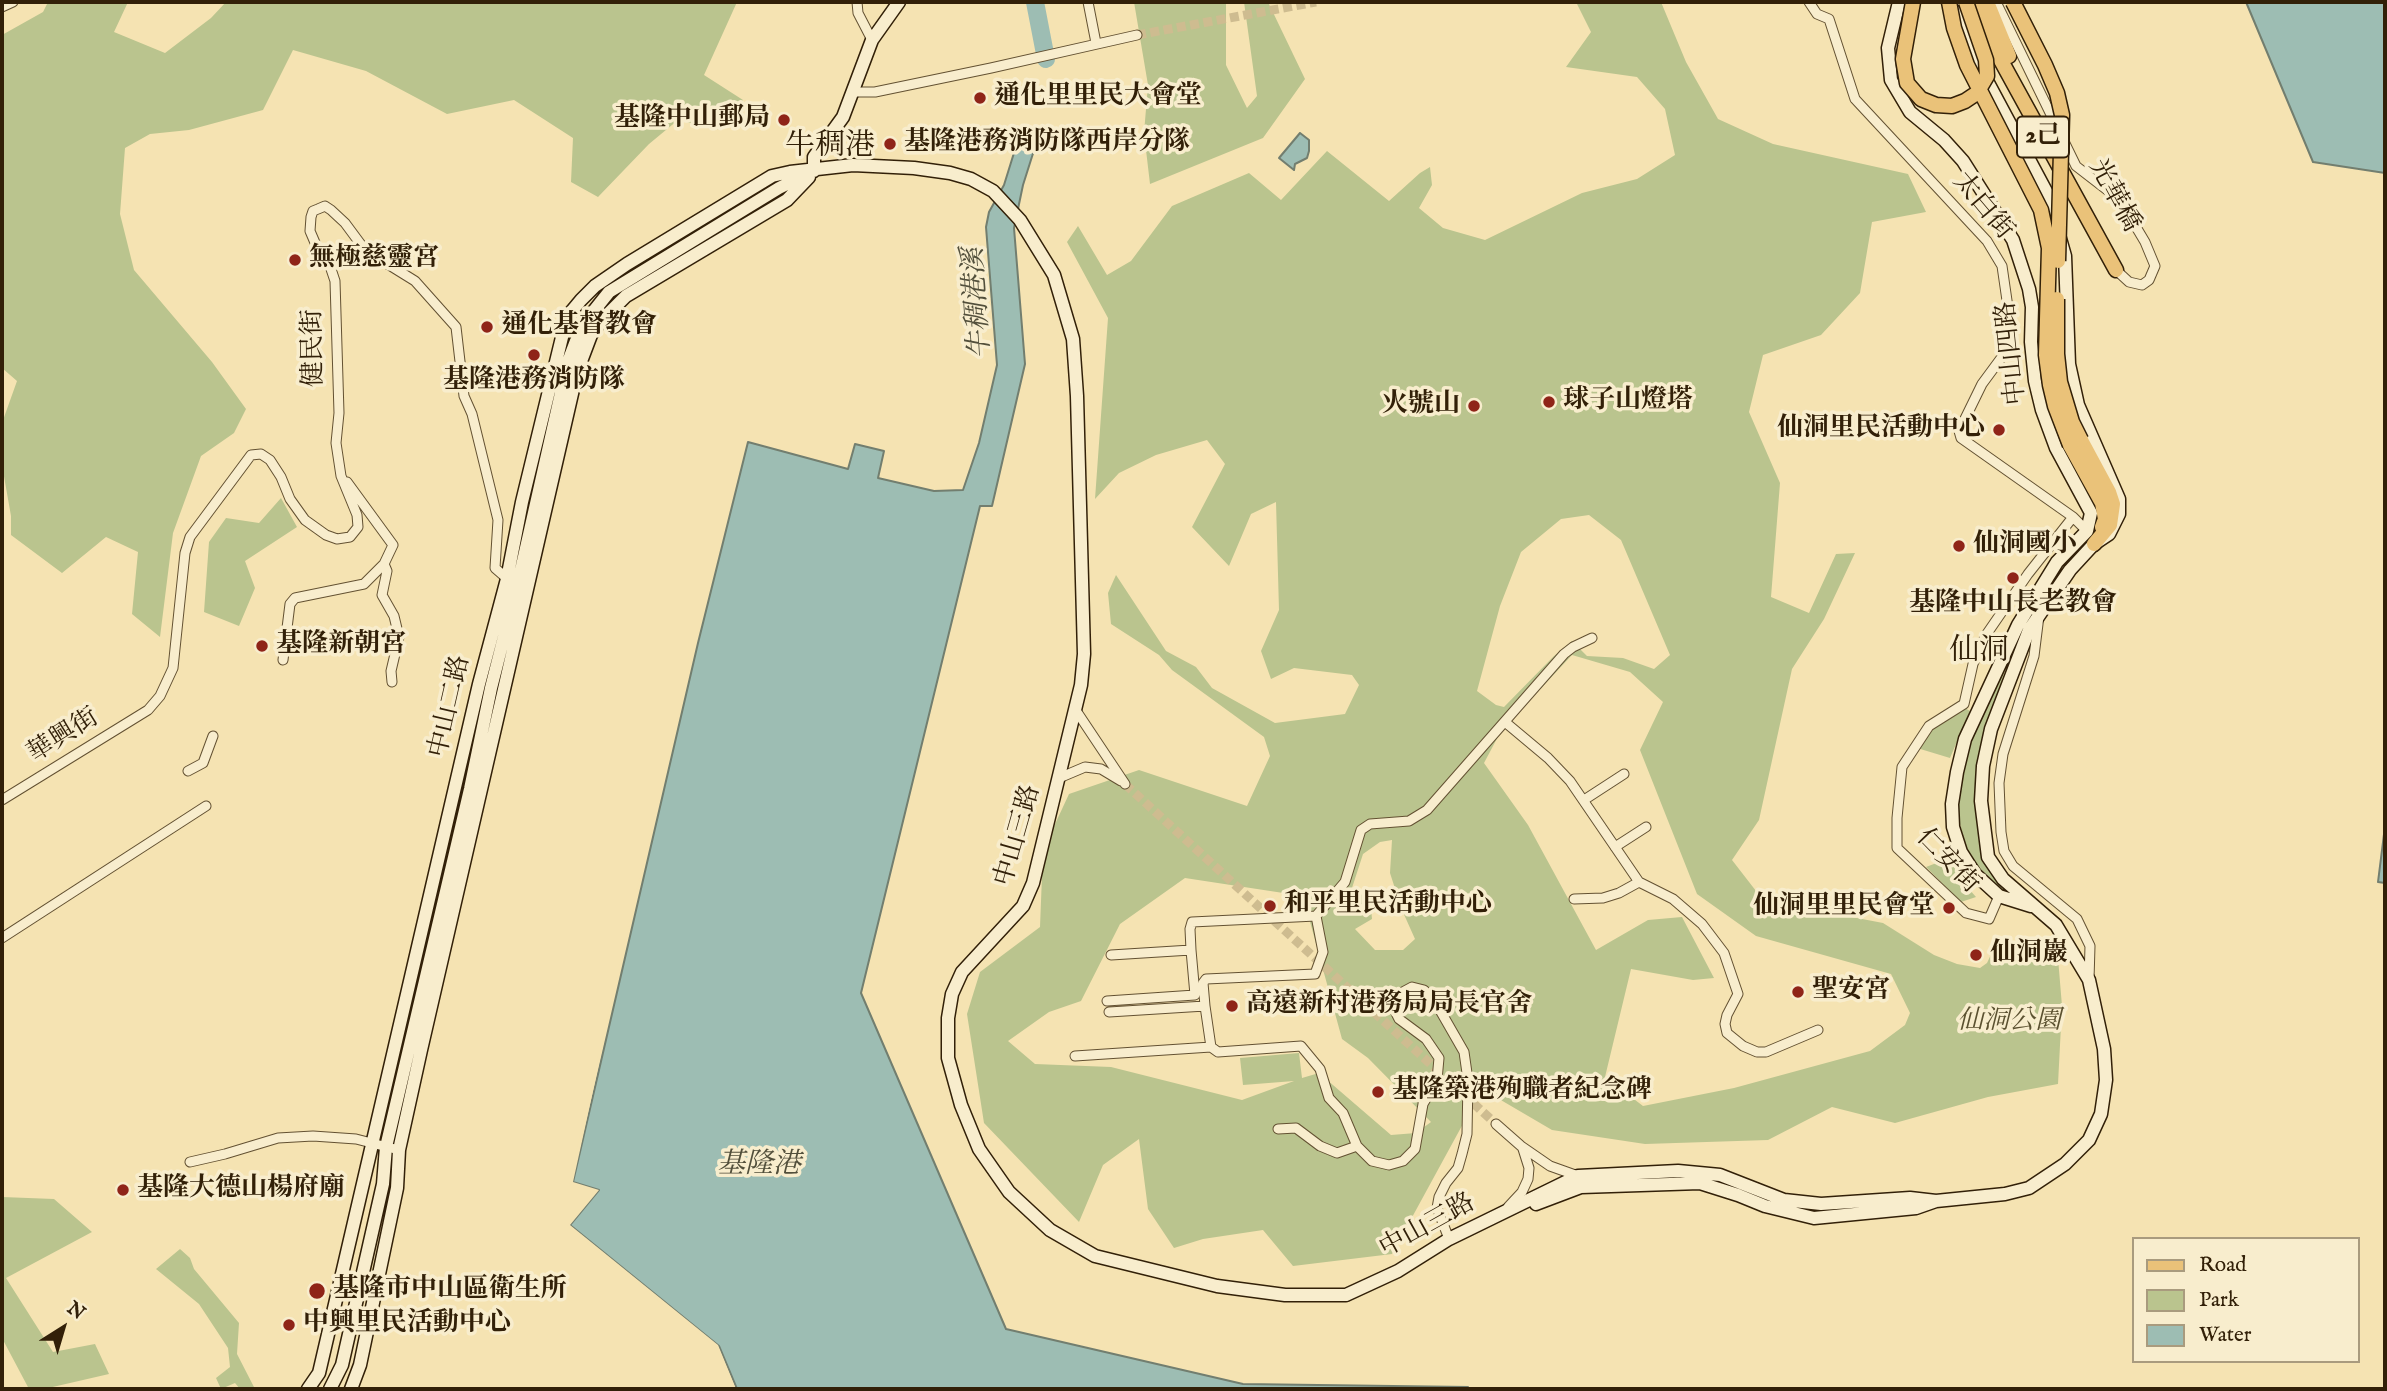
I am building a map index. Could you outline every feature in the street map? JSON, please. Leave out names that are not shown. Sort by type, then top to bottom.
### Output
[{"type":"main road","points":[[1913,2],[1903,59],[1907,83],[1921,99],[1936,105],[1952,106],[1977,93],[1987,76],[1986,60],[1966,2]]},
{"type":"main road","points":[[1949,2],[1954,28],[1967,65],[2041,210],[2049,248],[2046,355],[2050,385],[2062,425],[2097,482],[2112,498],[2113,516],[2108,530],[2094,544]]},
{"type":"main road","name":"光華橋","points":[[1973,2],[1987,35],[2119,267]]},
{"type":"main road","name":"光華橋","points":[[1987,2],[2003,44],[2119,267]]},
{"type":"main road","points":[[2013,2],[2045,65],[2057,93],[2062,115],[2057,354],[2060,382],[2072,422],[2097,482]]},
{"type":"street","points":[[2,7],[13,2]]},
{"type":"street","points":[[857,2],[858,13],[872,40]]},
{"type":"street","points":[[814,171],[814,157],[843,117],[872,40],[899,2]]},
{"type":"street","points":[[1088,2],[1096,43]]},
{"type":"street","name":"太白街","points":[[1809,2],[1817,14],[1829,19],[1855,99],[1987,241],[2002,266],[2013,342],[1982,384],[1959,431],[1961,438],[2073,517],[2087,531]]},
{"type":"street","name":"中山四路","points":[[1899,2],[1888,48],[1891,80],[1910,112],[1963,160],[2013,240],[2029,289],[2035,381],[2042,410],[2056,448],[2088,506],[2091,519],[2087,531]]},
{"type":"street","name":"中山三路","points":[[993,191],[1018,217],[1054,275],[1073,339],[1084,654],[1081,685],[1033,883],[1023,906],[962,972],[952,994],[948,1018],[948,1058],[961,1105],[979,1149],[1009,1192],[1050,1230],[1095,1256],[1217,1286],[1284,1295],[1346,1295],[1398,1271],[1449,1239],[1578,1176],[1678,1171],[1720,1175],[1784,1200],[1821,1204],[1910,1198],[1936,1201],[2005,1194],[2029,1188],[2065,1164],[2089,1140],[2101,1114],[2106,1080],[2104,1049],[2090,980],[2056,925],[2003,879],[1988,856],[1981,801],[1983,766],[1991,729],[2029,630],[2070,570],[2094,544],[2112,530],[2119,514],[2119,499],[2078,405],[2069,364],[2065,256],[2047,193],[1970,49],[1955,2]]},
{"type":"street","points":[[1996,2],[2076,166],[2120,200],[2145,242],[2155,266],[2149,280],[2141,285],[2129,282],[2119,267]]},
{"type":"street","points":[[852,92],[875,92],[1138,35]]},
{"type":"street","name":"中山二路","points":[[517,583],[522,502],[560,341],[571,312],[595,286],[772,176],[853,165],[914,168],[971,179],[993,191]]},
{"type":"street","name":"中山二路","points":[[308,1389],[319,1373],[379,1145],[479,684],[517,583],[577,372],[591,335],[626,296],[787,200],[814,171]]},
{"type":"street","name":"健民街","points":[[148,710],[160,696],[173,668],[185,552],[190,537],[251,454],[261,454],[270,460],[290,499],[305,520],[326,535],[337,539],[350,537],[358,527],[341,476],[336,443],[339,413],[335,281],[329,263],[316,246],[310,231],[313,211],[325,206],[345,223],[365,250],[415,281],[456,327],[464,396],[472,414],[498,520],[495,568],[517,583]]},
{"type":"street","points":[[283,660],[290,604],[295,598],[364,584],[384,564],[393,545],[366,505],[341,476]]},
{"type":"street","name":"仁安街","points":[[1999,896],[1989,919],[1966,913],[1897,848],[1902,767],[1929,726],[1964,704],[1973,664],[1986,635],[2028,574],[2073,517]]},
{"type":"street","points":[[2035,907],[1999,896],[1975,874],[1961,852],[1953,827],[1952,804],[1962,750],[1976,711],[2022,616],[2057,562],[2087,531]]},
{"type":"street","points":[[384,564],[387,571],[382,595],[394,616],[399,637],[391,671],[392,682]]},
{"type":"street","points":[[351,1389],[360,1365],[397,1188],[399,1150],[517,583]]},
{"type":"street","points":[[2039,615],[2034,656],[2003,754],[1999,783],[2001,832],[2004,851],[2014,866],[2077,919],[2090,946],[2090,980]]},
{"type":"street","points":[[1107,1001],[1195,995],[1190,929],[1192,922],[1316,916],[1345,882],[1362,830],[1374,824],[1409,821],[1427,810],[1564,654],[1592,638]]},
{"type":"street","points":[[1059,778],[1080,767],[1093,768],[1101,769],[1125,784],[1075,709]]},
{"type":"street","name":"華興街","points":[[2,800],[148,710]]},
{"type":"street","points":[[1505,723],[1548,758],[1584,800],[1639,882],[1673,899],[1702,924],[1724,953],[1738,994],[1727,1015],[1727,1033],[1743,1046],[1757,1052],[1766,1052],[1818,1031]]},
{"type":"street","points":[[188,771],[202,763],[213,736]]},
{"type":"street","points":[[1584,800],[1624,774]]},
{"type":"street","points":[[2,938],[206,806]]},
{"type":"street","points":[[1615,847],[1646,827]]},
{"type":"street","points":[[1574,899],[1603,898],[1639,882]]},
{"type":"street","points":[[1211,1047],[1203,983],[1206,979],[1315,974],[1323,952],[1316,916]]},
{"type":"street","points":[[1111,955],[1191,950]]},
{"type":"street","points":[[1075,1056],[1211,1047],[1218,1052],[1301,1046],[1320,1069],[1329,1098],[1343,1113],[1357,1146],[1372,1161],[1389,1165],[1403,1161],[1415,1149],[1423,1104],[1437,1080],[1439,1058],[1426,1039],[1399,1019],[1394,1009],[1399,994],[1412,987],[1424,990],[1433,998],[1464,1052],[1468,1080],[1467,1134],[1458,1168],[1446,1183],[1437,1208],[1449,1239]]},
{"type":"street","points":[[1109,1012],[1205,1006]]},
{"type":"street","points":[[1496,1124],[1521,1146],[1559,1170],[1578,1176]]},
{"type":"street","points":[[1278,1129],[1296,1128],[1320,1146],[1337,1153],[1357,1146]]},
{"type":"street","points":[[190,1162],[278,1138],[313,1136],[399,1150]]},
{"type":"street","name":"中山二路","points":[[330,1389],[336,1380],[345,1352],[383,1184],[379,1145]]},
{"type":"street","points":[[1502,1213],[1514,1202],[1528,1179],[1529,1168],[1521,1146]]},
{"type":"street","name":"中山三路","points":[[1502,1213],[1535,1205],[1581,1187],[1606,1185],[1700,1183],[1765,1206],[1814,1218],[1916,1208],[1936,1201]]},
{"type":"green space","points":[[48,2],[128,2],[114,32],[165,53],[211,18],[226,2],[737,2],[704,75],[743,100],[721,130],[678,120],[649,144],[598,197],[571,182],[573,138],[514,100],[447,114],[366,71],[293,50],[263,110],[189,130],[150,134],[125,148],[120,214],[134,270],[212,362],[246,409],[234,433],[201,456],[173,533],[160,637],[132,614],[138,552],[106,537],[62,573],[11,535],[11,516],[2,465],[2,423],[17,381],[2,368],[2,35],[43,12]]},
{"type":"green space","points":[[1134,2],[1226,2],[1226,65],[1247,108],[1257,96],[1244,2],[1268,2],[1305,79],[1263,138],[1150,184],[1144,133],[1148,85]]},
{"type":"green space","name":"仙洞公園","points":[[1576,2],[1661,2],[1686,62],[1718,119],[1773,144],[1908,174],[1926,212],[1872,222],[1860,293],[1821,335],[1763,355],[1749,412],[1780,483],[1771,597],[1809,613],[1836,554],[1855,553],[1824,619],[1792,669],[1759,820],[1732,860],[1763,900],[1883,923],[1934,955],[1957,964],[1980,968],[1987,963],[1995,946],[2058,958],[2062,1006],[2058,1084],[1988,1097],[1895,1123],[1832,1107],[1768,1140],[1645,1144],[1552,1130],[1482,1089],[1392,1254],[1293,1266],[1263,1230],[1203,1239],[1174,1248],[1148,1209],[1139,1139],[1103,1165],[1079,1222],[984,1123],[967,1014],[980,972],[1040,927],[1043,850],[1069,794],[1139,770],[1247,806],[1270,756],[1264,737],[1172,670],[1159,655],[1111,624],[1108,593],[1116,575],[1166,651],[1196,667],[1212,688],[1275,723],[1345,714],[1359,685],[1352,675],[1294,668],[1271,679],[1261,651],[1279,610],[1276,502],[1251,514],[1229,566],[1192,527],[1225,464],[1207,440],[1156,455],[1119,473],[1095,499],[1108,318],[1067,242],[1078,226],[1107,275],[1131,261],[1172,206],[1249,173],[1281,200],[1327,151],[1389,201],[1430,167],[1432,185],[1419,208],[1443,228],[1485,240],[1582,193],[1637,179],[1675,155],[1665,109],[1637,77],[1566,67],[1591,32]],"holes":[[[1589,515],[1621,540],[1670,655],[1654,669],[1623,658],[1587,656],[1572,641],[1504,707],[1496,705],[1477,691],[1500,606],[1521,552],[1561,519]],[[1572,655],[1630,672],[1663,702],[1640,750],[1697,894],[1756,936],[1891,974],[1910,1013],[1905,1025],[1870,1051],[1734,1088],[1643,1106],[1605,1077],[1631,969],[1693,980],[1714,978],[1682,917],[1648,920],[1596,950],[1528,825],[1484,763],[1501,731]],[[1392,840],[1390,873],[1415,939],[1403,950],[1375,950],[1355,929],[1372,919],[1370,898],[1351,891],[1363,854],[1380,842]],[[1185,878],[1303,896],[1342,1039],[1368,1058],[1431,1122],[1416,1133],[1391,1135],[1319,1073],[1302,1078],[1299,1053],[1240,1058],[1243,1085],[1294,1081],[1242,1100],[1111,1067],[1035,1064],[1008,1041],[1049,1012],[1081,1001],[1120,924]]]},
{"type":"green space","points":[[281,498],[297,527],[245,561],[255,588],[239,626],[204,612],[209,542],[226,518],[259,523]]},
{"type":"green space","points":[[2009,658],[1978,755],[1976,799],[1980,844],[2014,895],[2012,896],[1983,877],[1967,852],[1957,812],[1966,750]]},
{"type":"green space","points":[[1963,707],[1970,711],[1950,758],[1917,748],[1930,727]]},
{"type":"green space","points":[[1952,857],[1962,881],[1976,897],[1961,902],[1926,867]]},
{"type":"green space","points":[[2,1197],[54,1199],[92,1232],[6,1278],[53,1352],[95,1344],[109,1374],[44,1389],[29,1389],[2,1338]]},
{"type":"green space","points":[[180,1249],[190,1258],[194,1269],[239,1323],[237,1354],[255,1389],[240,1389],[235,1383],[221,1389],[216,1378],[230,1367],[228,1348],[199,1304],[156,1269]]},
{"type":"water","points":[[2246,2],[2385,2],[2385,173],[2313,162]]},
{"type":"water","points":[[1300,133],[1309,140],[1309,151],[1307,158],[1295,164],[1294,170],[1279,158]]},
{"type":"water","name":"基隆港","points":[[1018,140],[1036,144],[1023,185],[1014,228],[1025,364],[992,506],[980,506],[861,993],[1006,1329],[1243,1384],[1468,1389],[737,1389],[719,1346],[570,1225],[599,1190],[573,1182],[698,643],[748,442],[848,469],[855,444],[884,451],[878,478],[934,491],[963,490],[979,443],[997,365],[986,227],[989,212],[1004,185]]},
{"type":"water","points":[[2385,826],[2385,883],[2378,882]]},
{"type":"pier","points":[[651,827],[573,1182],[599,1190],[570,1225],[718,1345],[736,1389],[733,1389],[716,1348],[567,1226],[593,1192],[569,1182]]},
{"type":"waterway","name":"牛稠港溪","points":[[1035,2],[1046,59]]},
{"type":"tunnel","points":[[1137,35],[1316,2]]},
{"type":"tunnel","points":[[1125,784],[1496,1124]]},
{"type":"place","name":"通化里里民大會堂","points":[[980,98]]},
{"type":"place","name":"基隆中山郵局","points":[[784,120]]},
{"type":"place","name":"基隆港務消防隊西岸分隊","points":[[890,144]]},
{"type":"place","name":"無極慈靈宮","points":[[295,260]]},
{"type":"place","name":"通化基督教會","points":[[487,327]]},
{"type":"place","name":"基隆港務消防隊","points":[[534,355]]},
{"type":"place","name":"球子山燈塔","points":[[1549,402]]},
{"type":"place","name":"火號山","points":[[1474,406]]},
{"type":"place","name":"仙洞里民活動中心","points":[[1999,430]]},
{"type":"place","name":"仙洞國小","points":[[1959,546]]},
{"type":"place","name":"基隆中山長老教會","points":[[2013,578]]},
{"type":"place","name":"基隆新朝宮","points":[[262,646]]},
{"type":"place","name":"和平里民活動中心","points":[[1270,906]]},
{"type":"place","name":"仙洞里里民會堂","points":[[1949,908]]},
{"type":"place","name":"仙洞巖","points":[[1976,955]]},
{"type":"place","name":"聖安宮","points":[[1798,992]]},
{"type":"place","name":"高遠新村港務局局長官舍","points":[[1232,1006]]},
{"type":"place","name":"基隆築港殉職者紀念碑","points":[[1378,1092]]},
{"type":"place","name":"基隆大德山楊府廟","points":[[123,1190]]},
{"type":"place","name":"基隆市中山區衛生所","points":[[317,1291]]},
{"type":"place","name":"中興里民活動中心","points":[[289,1325]]},
{"type":"district","name":"牛稠港","points":[[830,148]]},
{"type":"district","name":"仙洞","points":[[1979,653]]}]
